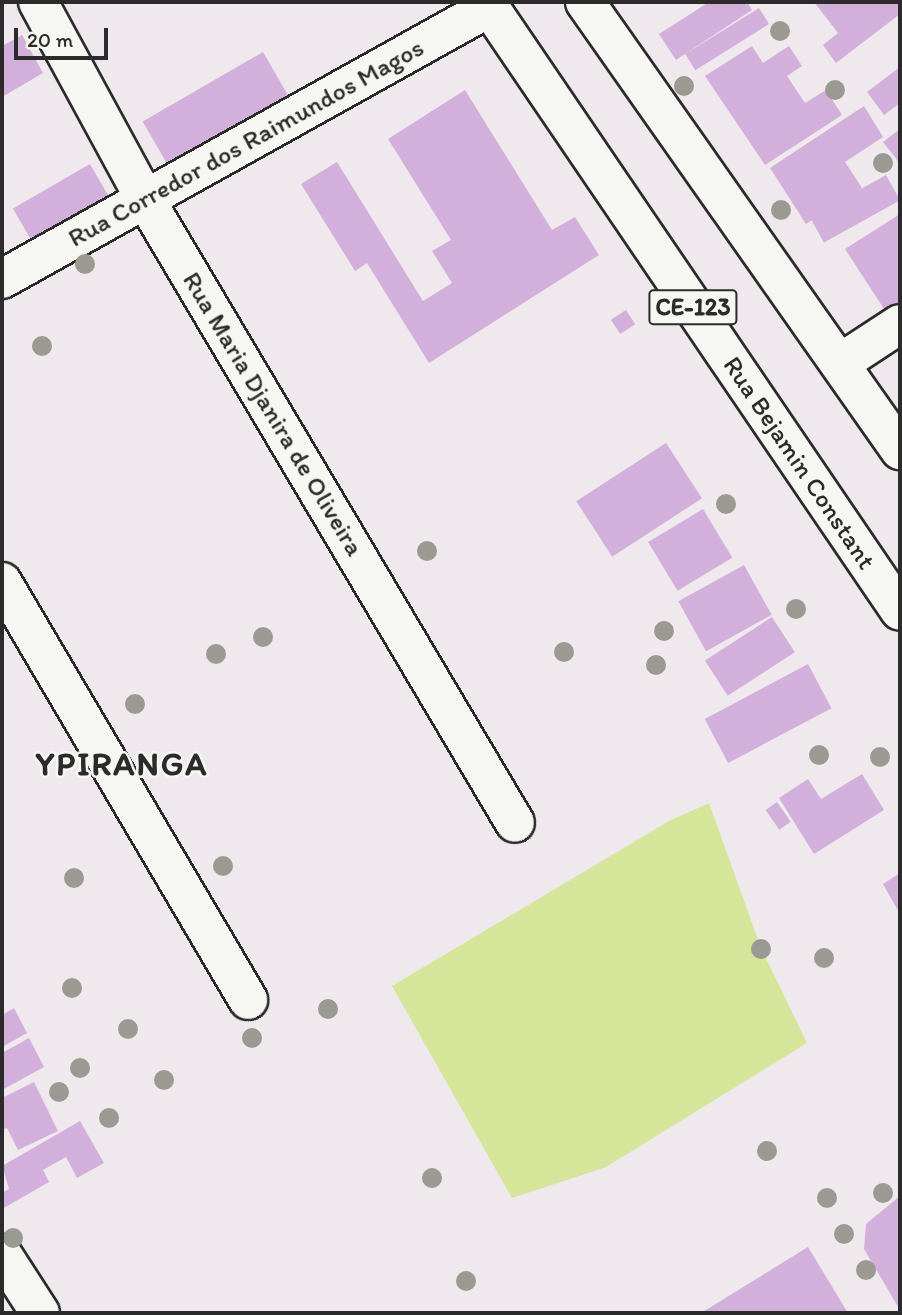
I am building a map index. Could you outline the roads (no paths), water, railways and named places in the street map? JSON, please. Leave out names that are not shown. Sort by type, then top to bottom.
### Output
[{"type":"street","name":"Rua Maria Djanira de Oliveira","points":[[38,2],[145,198],[515,822]]},
{"type":"street","points":[[585,2],[842,362],[900,450]]},
{"type":"street","name":"Rua Corredor dos Raimundos Magos","points":[[2,279],[488,4]]},
{"type":"street","name":"Rua Bejamin Constant","points":[[488,4],[900,611]]},
{"type":"street","points":[[842,362],[900,324]]},
{"type":"street","points":[[2,582],[248,1000]]},
{"type":"street","points":[[2,1254],[40,1313]]},
{"type":"district","name":"YPIRANGA","points":[[122,764]]}]
